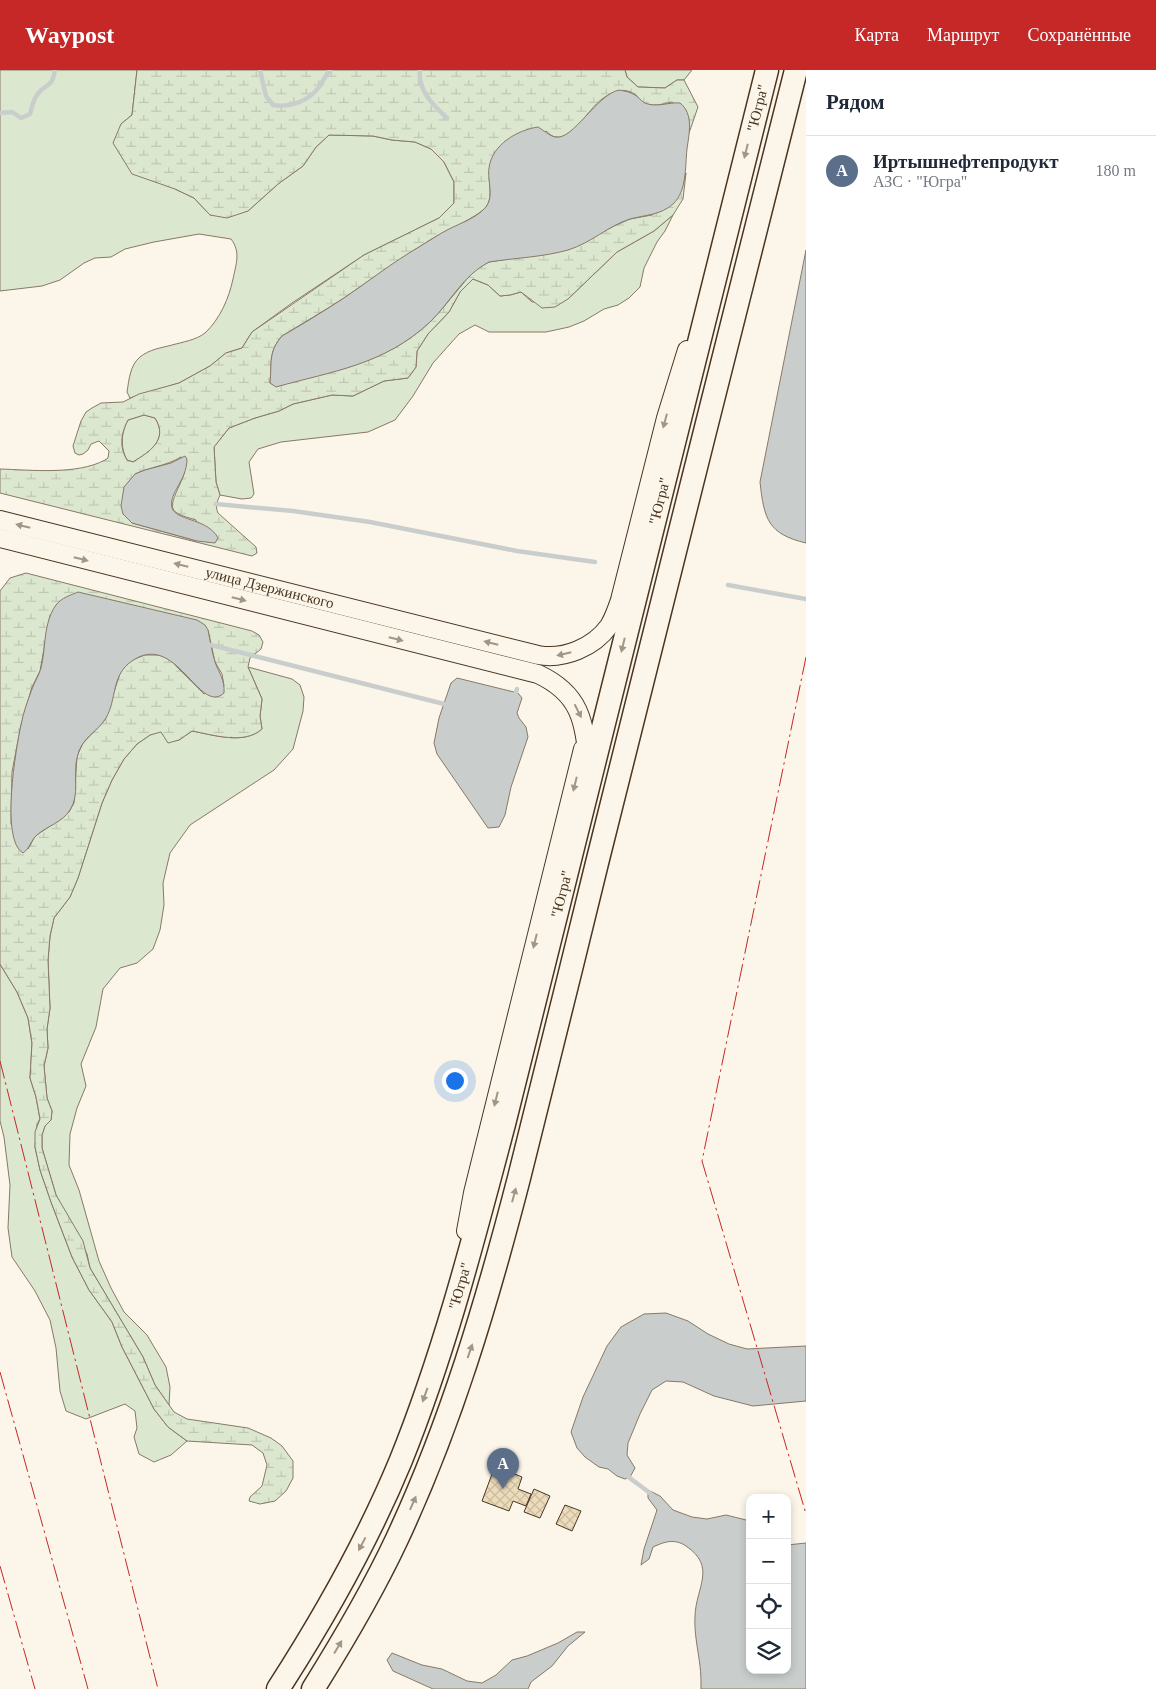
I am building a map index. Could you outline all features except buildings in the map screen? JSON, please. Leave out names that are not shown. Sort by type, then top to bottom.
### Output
[{"type":"highway","name":"\"Югра\"","points":[[278,1689],[328,1607],[371,1526],[401,1460],[427,1390],[456,1301],[504,1124],[767,70]]},
{"type":"highway","name":"\"Югра\"","points":[[313,1689],[358,1613],[396,1542],[436,1446],[476,1334],[497,1264],[796,70]]},
{"type":"street","points":[[608,627],[620,600],[666,418],[732,208]]},
{"type":"street","name":"улица Дзержинского","points":[[0,520],[538,655],[553,656],[571,653],[592,642],[608,627]]},
{"type":"street","name":"улица Дзержинского","points":[[0,538],[533,673],[549,680],[566,693],[578,710],[586,736],[590,776]]},
{"type":"street","points":[[608,627],[637,589]]},
{"type":"street","points":[[456,1301],[473,1192],[586,736]]},
{"type":"green space","points":[[0,70],[137,70],[132,115],[121,124],[175,189],[194,198],[210,215],[248,211],[278,184],[303,166],[316,147],[329,135],[373,136],[415,142],[431,149],[444,162],[454,182],[454,203],[439,218],[364,255],[292,303],[252,332],[242,348],[226,353],[210,366],[179,383],[130,398],[127,392],[130,373],[140,357],[152,350],[198,337],[205,333],[215,321],[223,308],[231,286],[237,258],[236,249],[231,239],[199,234],[154,242],[125,249],[111,257],[95,258],[84,263],[60,280],[42,286],[0,291]]},
{"type":"green space","points":[[137,70],[625,70],[627,77],[638,87],[665,88],[677,80],[684,80],[698,107],[689,133],[689,119],[672,102],[657,105],[645,104],[629,91],[617,91],[609,95],[599,101],[569,133],[556,137],[546,131],[489,178],[489,200],[482,211],[430,240],[344,298],[282,336],[274,347],[272,358],[270,383],[276,386],[338,370],[377,357],[395,348],[430,322],[478,267],[489,262],[569,249],[630,219],[652,215],[679,195],[686,173],[683,199],[673,215],[654,231],[617,252],[568,299],[555,307],[542,308],[521,292],[500,296],[488,285],[473,279],[460,292],[449,312],[428,334],[417,351],[416,367],[408,378],[384,381],[353,396],[332,395],[293,404],[279,411],[229,428],[214,447],[216,482],[220,495],[217,508],[218,513],[256,547],[257,553],[252,556],[0,493],[0,469],[68,470],[94,465],[105,460],[108,458],[109,451],[99,441],[91,444],[83,454],[75,453],[73,446],[86,412],[101,403],[123,402],[139,394],[179,383],[210,366],[226,353],[242,348],[252,332],[364,255],[439,218],[454,203],[454,182],[444,162],[431,149],[415,142],[373,136],[329,135],[316,147],[303,166],[278,184],[248,211],[227,218],[210,215],[194,198],[175,189],[132,174],[113,143],[121,124],[132,115]],"holes":[[[144,415],[155,418],[160,433],[151,449],[133,462],[127,460],[124,455],[122,435],[128,420]],[[181,457],[184,474],[172,505],[175,512],[196,520],[197,541],[132,523],[123,514],[135,474]]]},
{"type":"green space","points":[[625,70],[692,70],[684,80],[677,80],[665,88],[638,87],[627,77]]},
{"type":"green space","points":[[673,215],[644,268],[640,287],[629,298],[618,305],[604,309],[584,321],[569,327],[546,332],[489,332],[475,325],[459,334],[433,363],[413,396],[395,420],[368,432],[281,442],[258,449],[249,462],[254,494],[251,498],[242,499],[220,495],[216,482],[214,447],[229,428],[279,411],[293,404],[332,395],[353,396],[384,381],[408,378],[416,367],[417,351],[428,334],[449,312],[460,292],[473,279],[488,285],[500,296],[521,292],[532,302],[568,299],[617,252],[654,231]]},
{"type":"green space","points":[[144,415],[155,418],[160,433],[151,449],[133,462],[127,460],[123,450],[124,430],[128,420]]},
{"type":"green space","points":[[26,573],[252,631],[259,635],[263,642],[261,649],[250,658],[248,667],[262,699],[260,716],[262,729],[247,737],[238,738],[228,738],[192,731],[179,740],[168,743],[161,732],[150,735],[137,744],[124,759],[112,780],[102,803],[78,878],[70,897],[54,918],[50,936],[48,960],[50,1008],[47,1029],[48,1048],[44,1066],[47,1098],[52,1111],[51,1120],[45,1126],[42,1135],[42,1148],[56,1195],[83,1241],[90,1268],[143,1357],[155,1385],[174,1412],[187,1419],[248,1428],[271,1438],[282,1446],[293,1461],[293,1478],[286,1491],[275,1501],[260,1504],[249,1501],[250,1497],[262,1486],[267,1465],[263,1453],[252,1445],[187,1441],[168,1427],[154,1409],[122,1347],[112,1322],[89,1290],[72,1257],[40,1170],[35,1147],[35,1132],[40,1119],[30,1078],[32,1043],[28,1018],[17,992],[0,964],[0,591],[10,578]],"holes":[[[50,615],[208,630],[215,662],[222,674],[224,686],[204,694],[169,659],[159,655],[145,655],[132,660],[121,670],[105,720],[83,743],[77,756],[74,803],[69,812],[61,819],[38,834],[28,849],[11,824],[12,772],[21,725],[32,687],[40,671]]]},
{"type":"green space","points":[[248,667],[292,679],[300,685],[304,697],[303,711],[293,749],[274,770],[190,825],[170,853],[163,883],[164,905],[160,930],[153,949],[137,963],[120,968],[103,989],[96,1027],[81,1064],[86,1086],[77,1108],[70,1134],[69,1165],[79,1190],[99,1261],[124,1312],[147,1335],[166,1367],[170,1387],[169,1405],[155,1385],[143,1357],[90,1268],[87,1254],[56,1195],[42,1148],[42,1135],[45,1126],[51,1120],[52,1111],[47,1098],[44,1066],[48,1048],[47,1029],[50,1008],[48,960],[50,936],[54,918],[70,897],[78,878],[102,803],[112,780],[124,759],[137,744],[150,735],[161,731],[168,742],[179,740],[192,731],[228,738],[238,738],[255,734],[262,729],[260,716],[262,699]]},
{"type":"green space","points":[[0,964],[17,992],[28,1018],[32,1043],[30,1078],[40,1119],[37,1124],[35,1147],[40,1170],[72,1257],[89,1290],[112,1322],[122,1347],[154,1409],[168,1427],[187,1441],[171,1455],[154,1462],[139,1454],[134,1437],[137,1428],[135,1411],[125,1404],[86,1419],[66,1411],[60,1391],[56,1348],[50,1320],[35,1291],[12,1257],[8,1228],[10,1185],[0,1121]]},
{"type":"shaded area","points":[[619,90],[633,94],[648,104],[680,103],[687,113],[690,124],[683,186],[678,199],[673,204],[658,213],[622,222],[568,250],[539,256],[489,262],[464,282],[430,322],[395,348],[357,365],[338,371],[276,387],[270,383],[274,347],[282,336],[344,298],[409,253],[445,231],[473,217],[485,208],[490,199],[489,168],[491,159],[501,145],[522,131],[538,127],[555,137],[562,136],[577,125],[602,100]]},
{"type":"shaded area","points":[[806,250],[806,543],[783,535],[770,523],[766,515],[760,482]]},
{"type":"shaded area","points":[[185,456],[187,459],[186,466],[173,496],[173,510],[177,514],[208,527],[218,538],[215,543],[197,541],[132,523],[123,514],[121,506],[124,487],[135,474],[171,463]]},
{"type":"shaded area","points":[[78,592],[197,620],[205,625],[208,630],[215,662],[223,680],[224,693],[215,697],[205,693],[174,664],[161,656],[148,654],[132,661],[125,667],[117,680],[106,718],[86,740],[79,751],[76,764],[75,798],[70,810],[63,818],[37,835],[23,853],[16,845],[12,831],[11,813],[13,772],[22,720],[30,693],[41,668],[47,628],[52,612],[61,600]]},
{"type":"shaded area","points":[[457,678],[518,693],[522,698],[517,713],[526,727],[528,737],[511,787],[505,815],[499,827],[488,828],[437,754],[434,743],[439,718],[451,683]]},
{"type":"shaded area","points":[[666,1313],[688,1321],[708,1334],[729,1344],[747,1349],[806,1346],[806,1401],[753,1406],[714,1396],[683,1382],[666,1381],[652,1390],[640,1414],[628,1443],[627,1455],[635,1468],[630,1477],[625,1479],[608,1469],[599,1467],[585,1457],[577,1448],[571,1432],[583,1397],[607,1346],[621,1327],[644,1314]]},
{"type":"shaded area","points":[[648,1490],[660,1496],[673,1510],[692,1517],[707,1519],[726,1515],[746,1520],[746,1674],[791,1674],[791,1545],[806,1543],[806,1689],[701,1689],[695,1622],[703,1570],[701,1562],[686,1546],[677,1542],[669,1542],[653,1547],[649,1559],[641,1565],[644,1549],[657,1510],[648,1498]]},
{"type":"shaded area","points":[[577,1632],[585,1632],[568,1646],[552,1666],[531,1682],[528,1689],[433,1689],[393,1671],[387,1660],[392,1653],[422,1665],[442,1669],[467,1681],[482,1683],[496,1675],[512,1660],[558,1643]]},
{"type":"waterway","points":[[0,113],[12,112],[21,118],[30,114],[36,97],[40,91],[50,84],[55,70]]},
{"type":"waterway","points":[[260,70],[266,96],[273,105],[279,106],[305,100],[315,92],[330,70]]},
{"type":"waterway","points":[[420,70],[421,84],[424,91],[432,103],[447,118]]},
{"type":"waterway","points":[[216,504],[293,511],[370,522],[517,551],[595,562]]},
{"type":"waterway","points":[[728,585],[806,599]]},
{"type":"waterway","points":[[211,645],[448,705]]},
{"type":"waterway","points":[[514,698],[517,689]]},
{"type":"waterway","points":[[625,1474],[652,1495]]},
{"type":"power","points":[[806,657],[702,1161],[806,1514]]},
{"type":"power","points":[[0,1061],[158,1689]]},
{"type":"power","points":[[0,1372],[88,1689]]},
{"type":"power","points":[[0,1566],[35,1689]]},
{"type":"place","name":"Иртышнефтепродукт","points":[[503,1489]]}]
